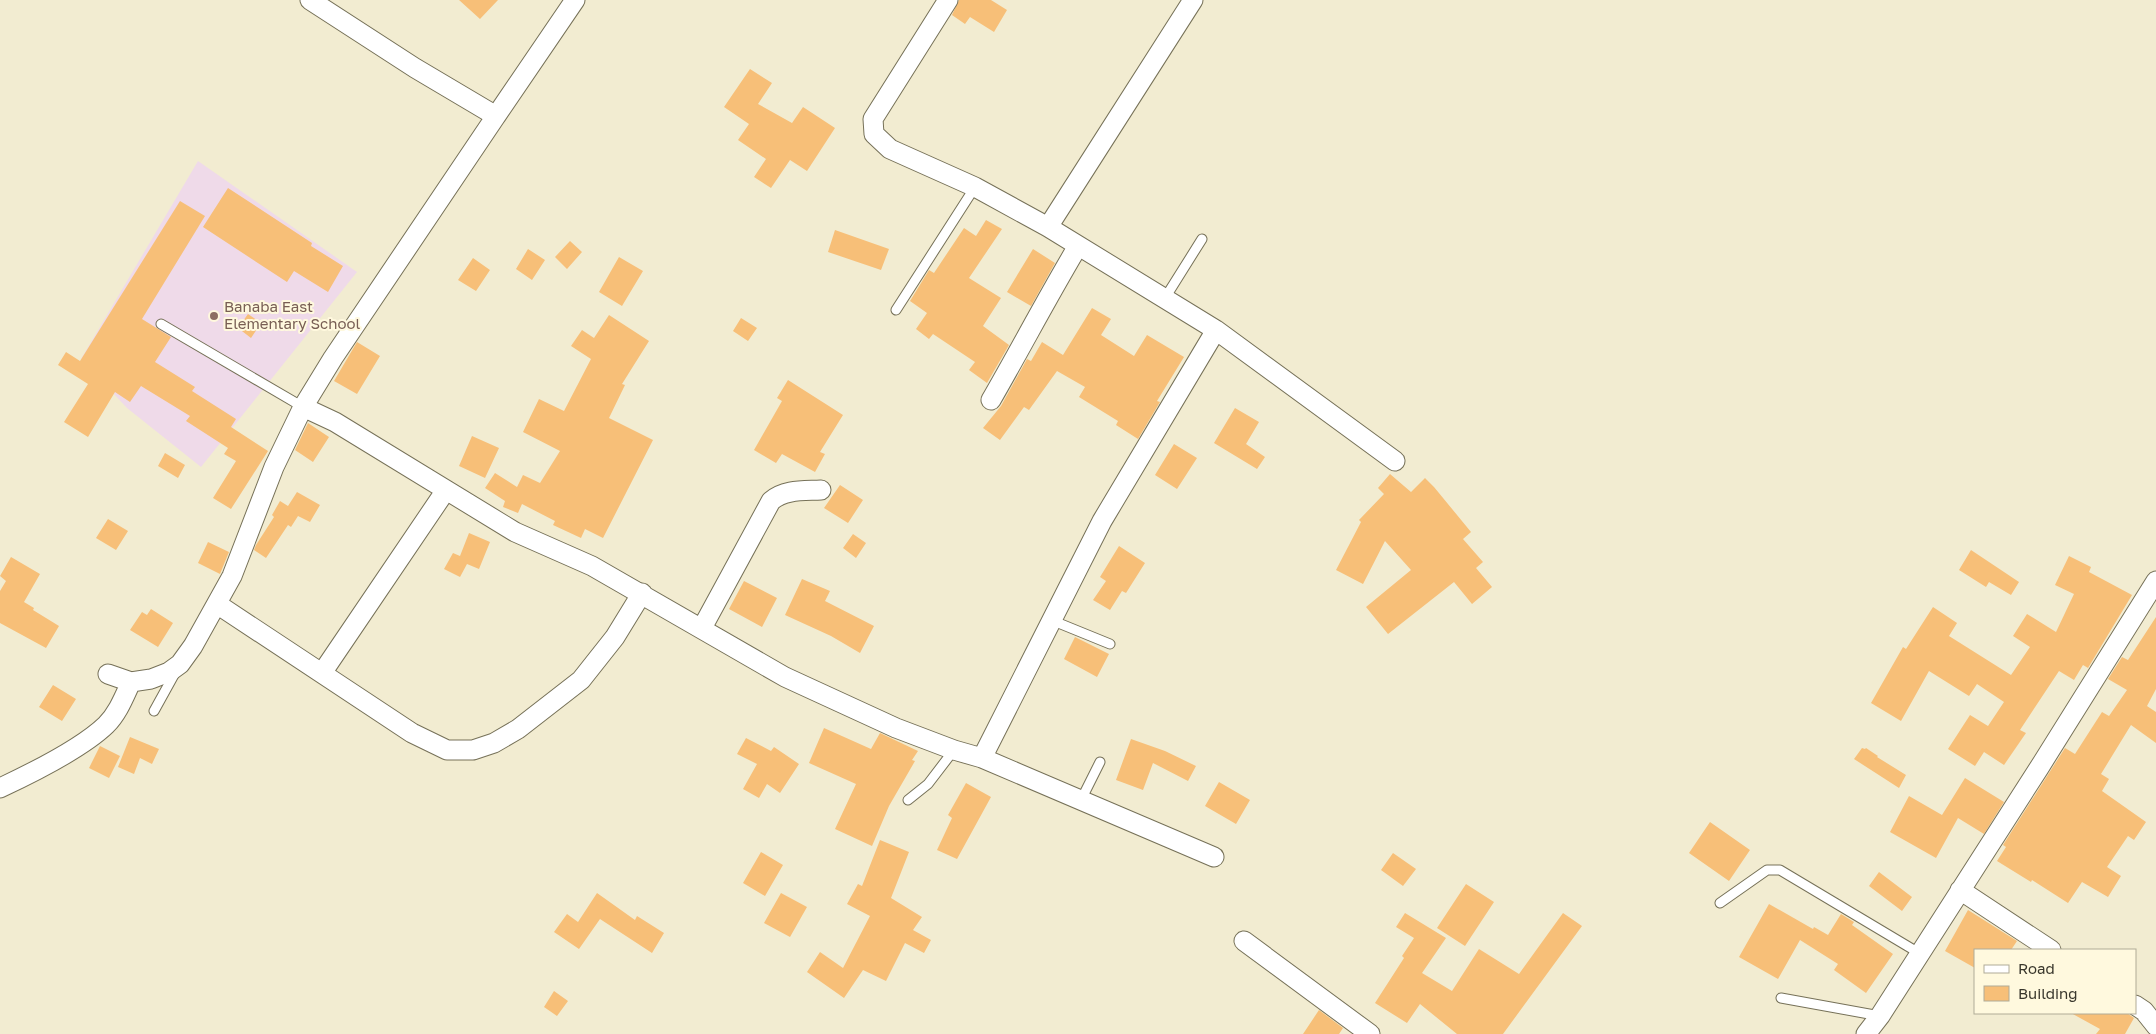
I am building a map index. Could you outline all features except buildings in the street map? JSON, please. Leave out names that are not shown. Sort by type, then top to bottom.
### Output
[{"type":"street","points":[[108,674],[131,682],[151,680],[169,672],[180,664],[193,646],[232,576],[274,467],[303,407],[382,285],[575,0]]},
{"type":"street","points":[[948,0],[873,119],[874,134],[890,150],[974,187],[1048,227],[1216,330],[1395,461]]},
{"type":"street","points":[[1048,227],[1193,0]]},
{"type":"street","points":[[315,2],[415,68],[496,116]]},
{"type":"street","points":[[991,400],[1039,311],[1078,246]]},
{"type":"street","points":[[982,758],[1102,521],[1216,330]]},
{"type":"street","points":[[303,407],[335,422],[515,532],[592,566],[800,684],[896,728],[954,750],[982,758],[1214,857]]},
{"type":"street","points":[[322,673],[446,490]]},
{"type":"street","points":[[702,628],[771,501],[786,493],[822,490]]},
{"type":"street","points":[[1866,1034],[1880,1016],[2039,768],[2156,581]]},
{"type":"street","points":[[217,604],[431,744],[447,750],[473,750],[494,743],[518,729],[580,680],[615,637],[642,594]]},
{"type":"street","points":[[0,788],[57,758],[106,724],[122,702],[131,682]]},
{"type":"street","points":[[1960,890],[2049,949]]},
{"type":"street","points":[[1244,942],[1370,1034]]},
{"type":"street","points":[[2136,1006],[2144,1011],[2156,1026]]},
{"type":"lane","points":[[896,310],[974,187]]},
{"type":"lane","points":[[1165,298],[1202,239]]},
{"type":"lane","points":[[161,324],[303,407]]},
{"type":"lane","points":[[1051,620],[1110,644]]},
{"type":"lane","points":[[154,711],[180,664]]},
{"type":"lane","points":[[908,800],[938,773],[954,750]]},
{"type":"lane","points":[[1081,800],[1100,762]]},
{"type":"lane","points":[[1720,903],[1767,870],[1780,870],[1919,953]]},
{"type":"lane","points":[[1781,998],[1880,1016]]},
{"type":"shaded area","name":"Banaba East Elementary School","points":[[198,161],[357,272],[201,467],[127,408],[81,359]]},
{"type":"place","name":"Banaba East Elementary School","points":[[214,316]]}]
